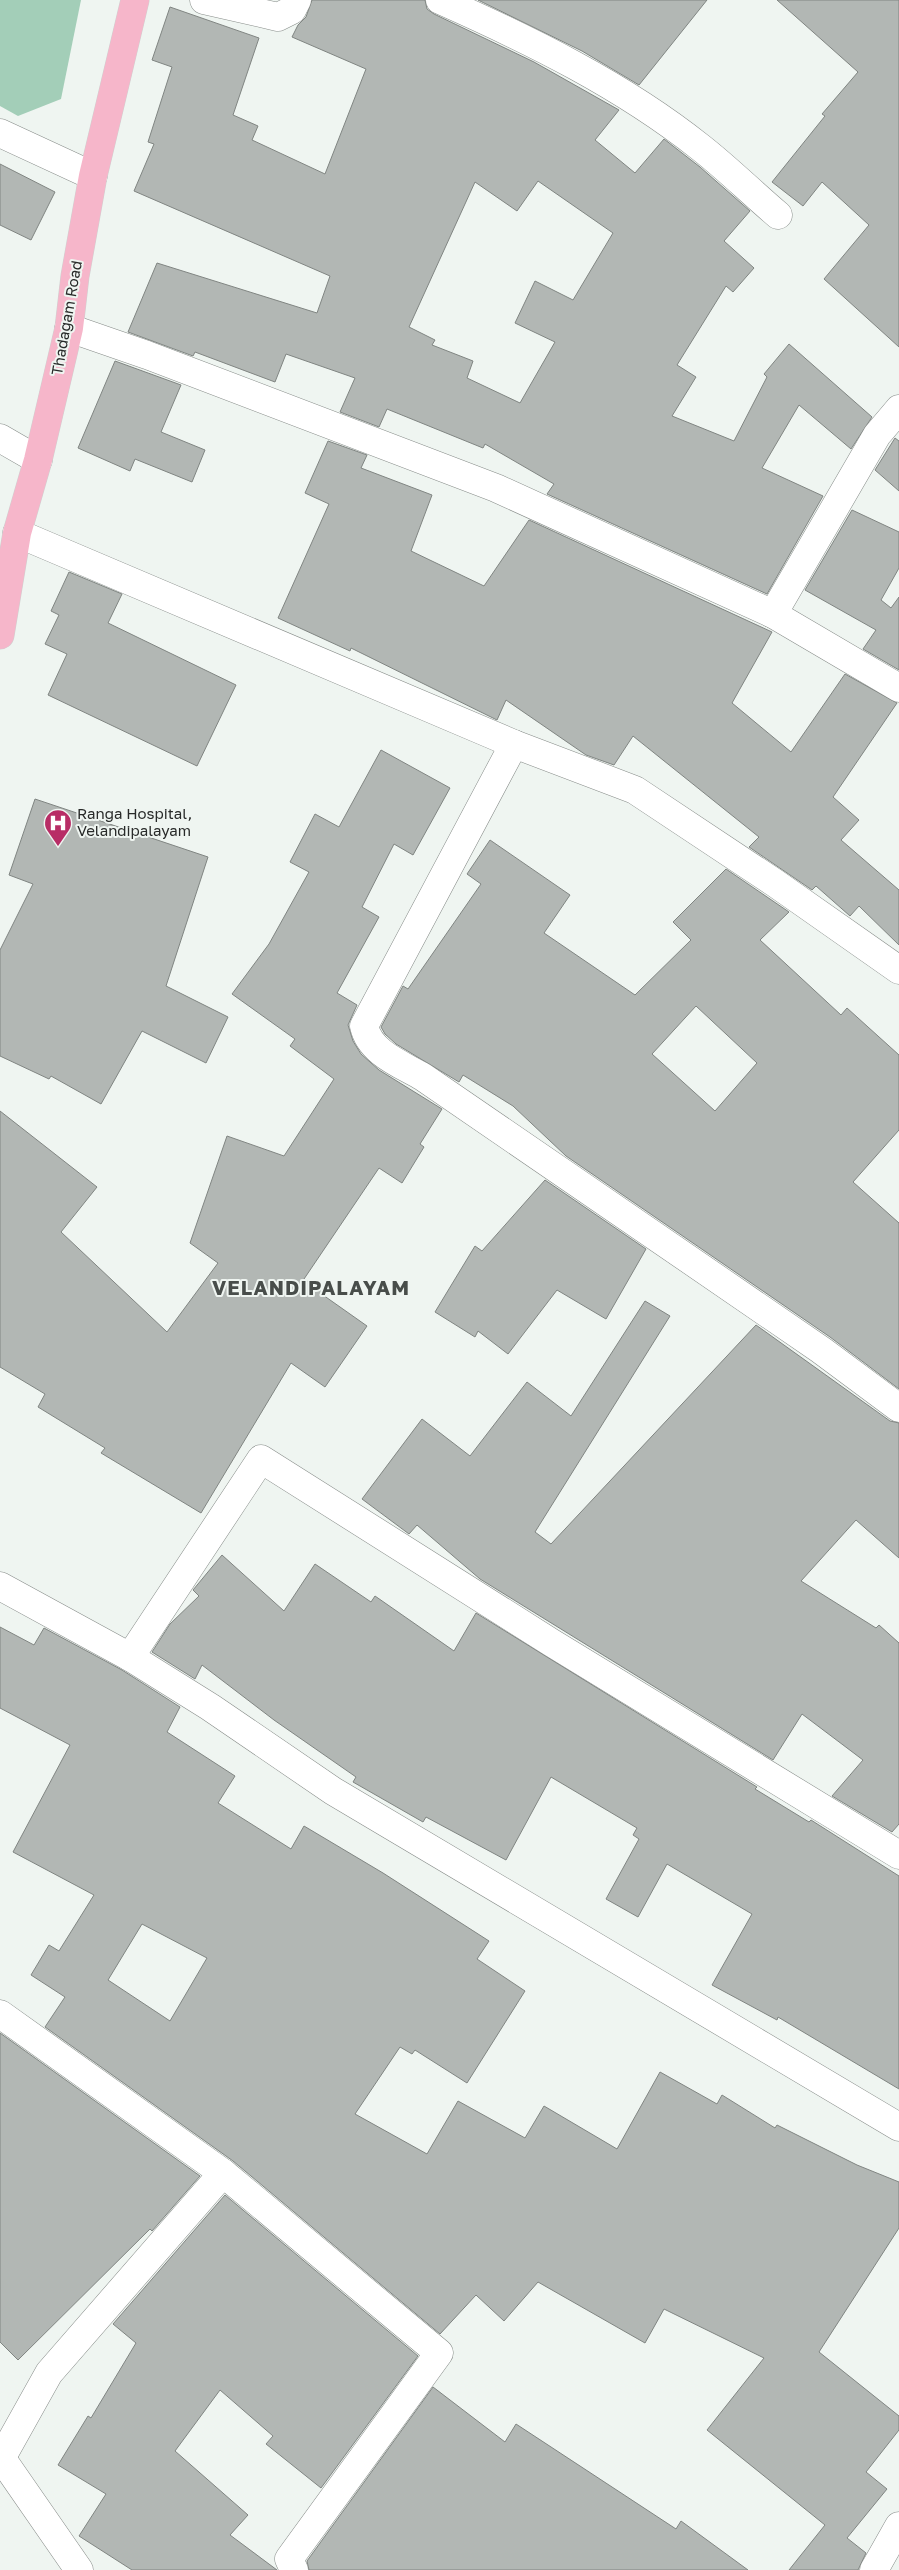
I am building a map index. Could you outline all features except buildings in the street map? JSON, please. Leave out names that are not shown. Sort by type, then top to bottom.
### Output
[{"type":"main road","name":"Thadagam Road","points":[[0,635],[17,534],[38,460],[69,328],[75,276],[92,176],[134,0]]},
{"type":"street","points":[[204,0],[278,17],[292,10],[297,0]]},
{"type":"street","points":[[440,0],[482,19],[598,78],[644,107],[701,147],[778,215]]},
{"type":"street","points":[[0,133],[92,176]]},
{"type":"street","points":[[69,328],[147,355],[496,488],[773,614],[899,688]]},
{"type":"street","points":[[773,614],[876,435],[899,409]]},
{"type":"street","points":[[0,438],[38,460]]},
{"type":"street","points":[[17,534],[514,744],[635,790],[775,883],[899,970]]},
{"type":"street","points":[[514,744],[364,1026],[366,1036],[375,1049],[423,1077],[821,1350],[899,1408]]},
{"type":"street","points":[[130,1657],[261,1459],[552,1643],[899,1855]]},
{"type":"street","points":[[0,1586],[130,1657],[210,1707],[333,1791],[899,2127]]},
{"type":"street","points":[[0,2014],[223,2174],[438,2353],[288,2560],[294,2570]]},
{"type":"street","points":[[79,2570],[1,2456],[49,2374],[223,2174]]},
{"type":"street","points":[[874,2570],[899,2526]]},
{"type":"green space","points":[[0,0],[81,0],[61,99],[18,116],[0,106]]},
{"type":"place","name":"Ranga Hospital, Velandipalayam","points":[[58,847]]},
{"type":"district","name":"VELANDIPALAYAM","points":[[311,1288]]}]
